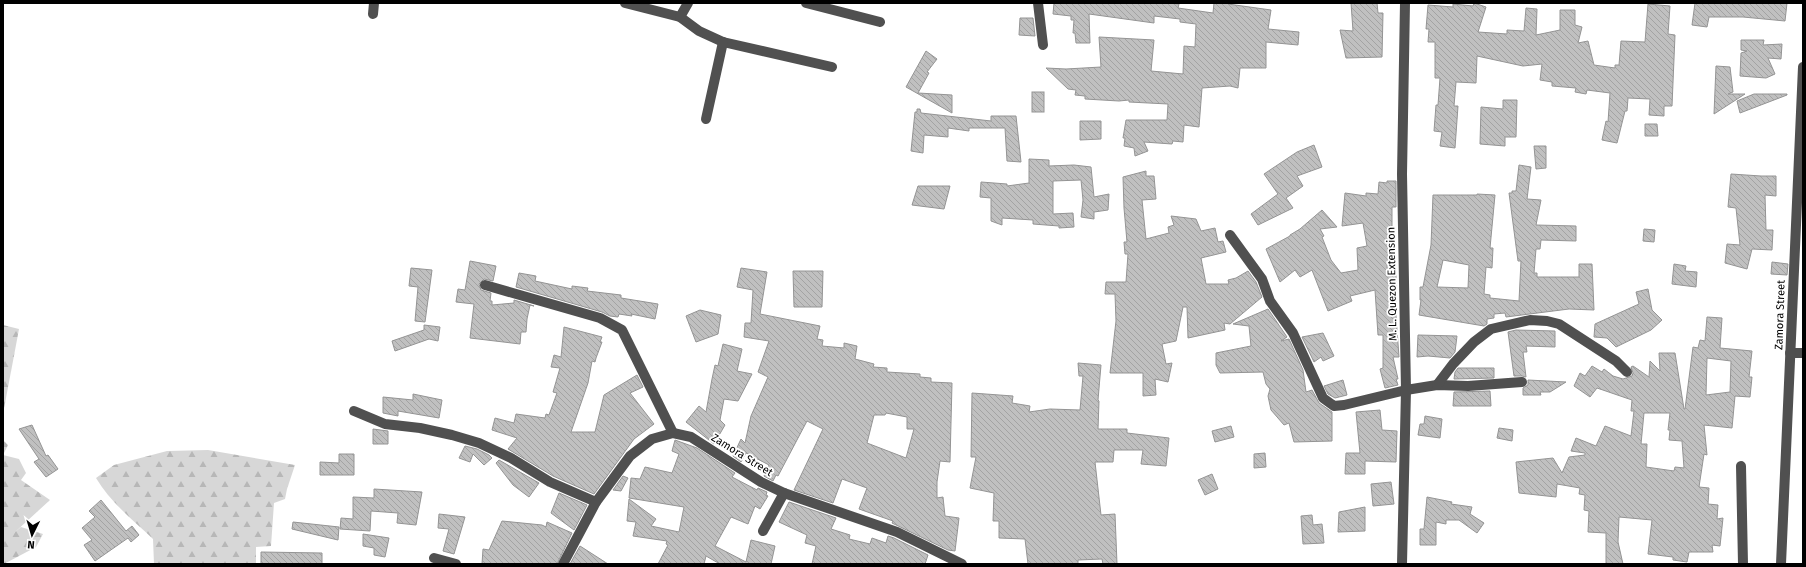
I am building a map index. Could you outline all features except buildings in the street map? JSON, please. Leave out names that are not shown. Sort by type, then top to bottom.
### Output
[{"type":"street","points":[[373,14],[374,3]]},
{"type":"street","points":[[625,3],[680,17],[699,31],[724,42],[832,67]]},
{"type":"street","points":[[680,17],[688,3]]},
{"type":"street","points":[[806,3],[880,22]]},
{"type":"street","points":[[1038,3],[1043,45]]},
{"type":"street","name":"M. L. Quezon Extension","points":[[1402,564],[1406,390],[1402,174],[1405,3]]},
{"type":"street","points":[[706,119],[724,42]]},
{"type":"street","name":"Zamora Street","points":[[1781,564],[1790,353],[1799,260],[1803,68]]},
{"type":"street","points":[[1230,235],[1262,279],[1270,301],[1293,333],[1323,398],[1334,406],[1406,390],[1437,385],[1468,386],[1522,382]]},
{"type":"street","points":[[485,285],[600,318],[622,330],[673,434]]},
{"type":"street","points":[[1437,385],[1453,364],[1474,342],[1491,329],[1530,320],[1547,321],[1559,324],[1616,361],[1627,372]]},
{"type":"street","points":[[1790,353],[1803,353]]},
{"type":"street","points":[[354,410],[385,424],[420,428],[452,434],[480,443],[511,458],[550,482],[596,502]]},
{"type":"street","name":"Zamora Street","points":[[563,564],[596,502],[630,456],[652,439],[673,434],[691,437],[760,482],[784,493],[897,532],[962,564]]},
{"type":"street","points":[[1741,466],[1743,564],[1746,564]]},
{"type":"street","points":[[763,531],[784,493]]},
{"type":"street","points":[[434,558],[456,564]]},
{"type":"green space","points":[[3,325],[19,329],[3,414]]},
{"type":"green space","points":[[3,440],[8,445],[3,455]]},
{"type":"green space","points":[[208,450],[295,465],[285,499],[274,503],[271,546],[256,547],[256,564],[154,564],[153,539],[115,503],[96,478],[114,465],[167,451]]},
{"type":"green space","points":[[3,455],[19,459],[26,473],[21,480],[50,500],[14,533],[21,527],[43,534],[36,547],[4,564],[3,564]]}]
